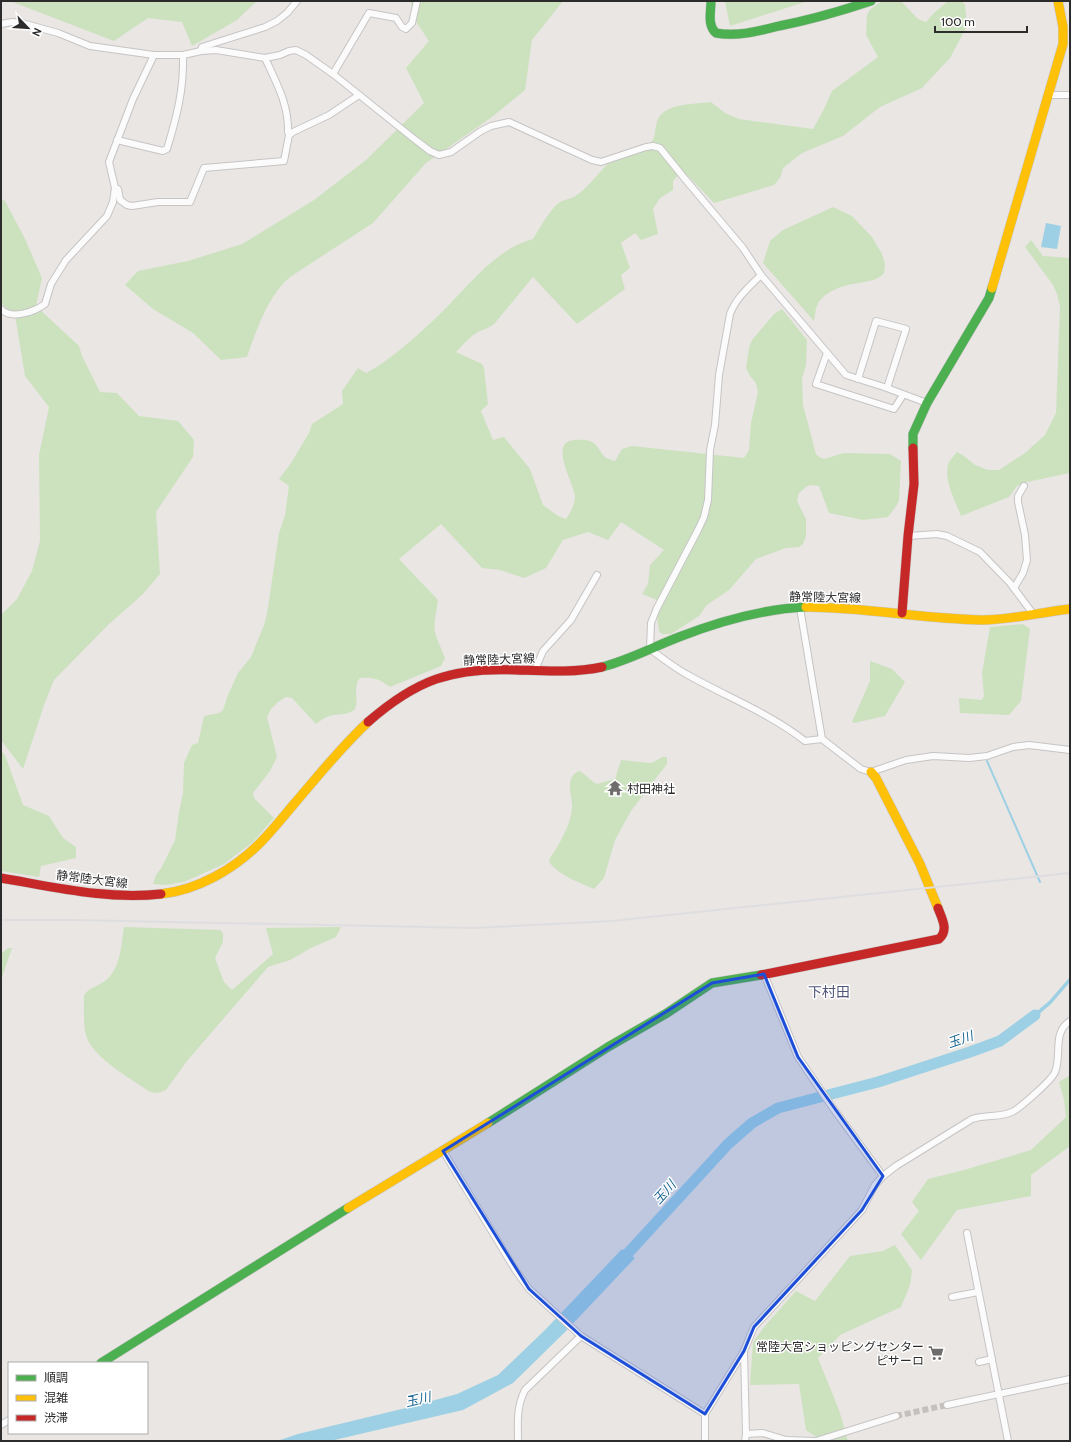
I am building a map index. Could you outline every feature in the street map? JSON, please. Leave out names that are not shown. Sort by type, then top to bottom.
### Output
[{"type":"street","points":[[201,51],[202,47],[265,27],[277,21],[287,13],[297,1]]},
{"type":"street","points":[[333,74],[369,13],[396,18],[402,27],[406,29],[412,23],[417,1]]},
{"type":"street","points":[[711,1],[710,19],[712,28],[716,33],[723,35],[800,22],[871,1]]},
{"type":"street","points":[[902,613],[914,484],[913,434],[927,403],[989,298],[1007,239],[1026,166],[1049,95],[1063,44],[1063,27],[1058,1]]},
{"type":"street","points":[[1,24],[12,22],[22,23],[58,33],[90,46],[154,55],[183,55],[201,51],[216,50],[265,58],[296,50],[306,55],[333,74],[430,151],[439,155],[451,152],[481,131],[491,126],[509,122],[592,160],[601,162],[646,147],[653,146],[660,148],[685,180],[744,248],[761,275],[846,375],[927,403]]},
{"type":"street","points":[[2,313],[18,315],[45,304],[51,284],[66,260],[107,216],[113,202],[115,188],[109,162],[133,99],[154,55]]},
{"type":"street","points":[[117,140],[163,151],[167,148],[178,114],[184,68],[183,55]]},
{"type":"street","points":[[115,188],[118,190],[120,200],[127,205],[132,206],[158,202],[190,202],[204,168],[284,161],[290,134],[288,132],[288,120],[284,102],[265,58]]},
{"type":"street","points":[[290,134],[329,115],[358,95]]},
{"type":"street","points":[[1049,95],[1070,95]]},
{"type":"street","points":[[761,275],[740,297],[733,306],[730,314],[719,375],[716,424],[710,450],[708,500],[704,517],[657,608],[651,623],[650,649],[687,675],[750,706],[791,730],[805,741],[822,738]]},
{"type":"street","points":[[858,379],[876,321],[906,329],[887,388]]},
{"type":"street","points":[[827,353],[816,384],[894,409],[904,394]]},
{"type":"street","points":[[1014,588],[1023,572],[1027,560],[1025,535],[1018,502],[1018,496],[1024,486]]},
{"type":"street","points":[[908,536],[937,534],[954,539],[980,552],[1014,588],[1034,615]]},
{"type":"street","points":[[535,670],[543,651],[571,620],[597,575]]},
{"type":"street","name":"静常陸大宮線","points":[[1,878],[97,894],[127,896],[155,895],[182,890],[218,874],[258,846],[354,736],[380,713],[424,682],[450,674],[479,670],[585,670],[627,660],[650,649],[722,621],[748,614],[781,608],[835,606],[956,619],[983,620],[1003,620],[1070,609]]},
{"type":"street","points":[[103,1362],[410,1169],[443,1151],[608,1047],[667,1013],[712,983],[939,939],[943,936],[944,924],[920,864],[876,778],[871,772],[861,769],[822,738],[800,608]]},
{"type":"street","points":[[871,772],[906,760],[933,756],[969,758],[987,756],[1013,747],[1029,745],[1070,750]]},
{"type":"street","points":[[764,974],[798,1057],[835,1112],[883,1176]]},
{"type":"street","points":[[705,1441],[705,1414],[744,1351],[754,1327],[862,1210],[874,1185],[896,1166],[972,1119],[981,1116],[1012,1112],[1025,1102],[1053,1077],[1056,1071],[1060,1032],[1063,1026],[1070,1021]]},
{"type":"street","points":[[443,1151],[516,1271],[529,1289],[581,1336],[705,1414]]},
{"type":"street","points":[[967,1233],[1008,1441]]},
{"type":"street","points":[[952,1297],[978,1292]]},
{"type":"street","points":[[518,1441],[518,1411],[520,1400],[526,1390],[581,1336]]},
{"type":"street","points":[[744,1351],[745,1441]]},
{"type":"street","points":[[979,1362],[992,1359]]},
{"type":"street","points":[[947,1405],[1070,1379]]},
{"type":"street","points":[[746,1434],[763,1433],[786,1440],[816,1441],[896,1416]]},
{"type":"highlighted area","points":[[764,974],[798,1057],[883,1176],[862,1210],[754,1327],[744,1351],[705,1414],[581,1336],[529,1289],[443,1151],[712,983]]},
{"type":"green space","points":[[10,1],[257,1],[237,20],[192,46],[182,22],[148,18],[114,41]]},
{"type":"green space","points":[[411,1],[563,1],[532,40],[525,90],[492,117],[426,163],[373,223],[290,277],[275,294],[269,304],[247,357],[221,360],[193,333],[153,309],[125,285],[138,271],[188,261],[242,244],[314,200],[366,160],[424,103],[406,68],[429,41],[413,17]]},
{"type":"green space","points":[[725,1],[808,1],[730,26]]},
{"type":"green space","points":[[882,1],[901,1],[918,19],[926,22],[948,1],[962,1],[965,5],[967,26],[950,58],[922,88],[880,107],[843,136],[802,153],[783,168],[780,178],[774,185],[714,203],[688,176],[683,173],[679,174],[673,181],[673,190],[660,198],[653,209],[658,234],[641,240],[635,233],[621,243],[630,268],[621,275],[625,289],[577,324],[533,277],[495,323],[475,334],[456,352],[482,364],[484,368],[488,404],[481,411],[493,440],[504,437],[530,469],[543,505],[558,516],[566,519],[571,511],[575,499],[574,490],[564,464],[563,448],[567,442],[574,440],[590,441],[596,445],[606,458],[615,461],[622,449],[632,446],[744,458],[749,450],[751,423],[758,392],[756,383],[746,368],[749,348],[752,340],[774,314],[782,309],[807,340],[806,365],[802,379],[803,405],[816,454],[824,459],[844,453],[890,454],[901,461],[899,500],[888,517],[863,520],[829,513],[819,486],[810,485],[806,487],[799,493],[797,501],[806,519],[806,536],[803,544],[799,547],[786,548],[756,559],[729,590],[707,605],[699,616],[671,634],[662,634],[659,631],[657,616],[662,602],[642,594],[648,584],[650,565],[664,550],[621,522],[608,540],[588,532],[563,540],[546,568],[524,578],[500,570],[482,568],[441,524],[399,559],[438,600],[435,632],[445,658],[441,666],[390,687],[376,679],[360,678],[356,690],[356,707],[354,710],[349,713],[333,715],[316,724],[292,698],[286,697],[278,702],[271,709],[267,717],[277,757],[270,771],[253,793],[254,798],[274,818],[253,842],[224,864],[184,882],[166,885],[153,884],[156,875],[162,867],[175,840],[183,793],[184,763],[192,745],[198,743],[204,716],[219,713],[223,710],[238,673],[251,657],[264,625],[279,533],[285,515],[289,486],[279,479],[291,463],[309,433],[312,424],[343,404],[342,391],[358,368],[366,373],[386,361],[417,336],[436,318],[484,268],[507,250],[533,239],[549,214],[560,202],[575,196],[582,191],[606,165],[620,154],[650,143],[653,140],[659,117],[669,109],[685,105],[711,102],[725,113],[739,119],[813,129],[832,91],[878,57],[866,35],[867,16],[872,8]]},
{"type":"green space","points":[[1,199],[5,201],[25,239],[42,278],[36,306],[79,346],[82,356],[100,392],[117,393],[139,416],[178,421],[194,440],[193,457],[156,512],[160,574],[142,595],[109,624],[54,680],[44,705],[23,769],[1,740],[1,615],[17,599],[32,571],[40,541],[39,455],[49,407],[25,376],[15,315],[1,303]]},
{"type":"green space","points":[[833,207],[852,216],[872,237],[882,254],[885,264],[884,273],[875,279],[847,285],[824,296],[815,311],[814,321],[763,263],[770,241],[783,230]]},
{"type":"green space","points":[[1031,240],[1043,256],[1070,258],[1070,473],[1027,482],[1017,486],[1009,497],[961,516],[949,485],[947,471],[950,460],[957,452],[975,465],[988,470],[999,470],[1025,453],[1045,435],[1056,413],[1060,307],[1053,285],[1025,247]]},
{"type":"green space","points":[[1023,624],[1030,629],[1021,701],[1009,715],[960,713],[959,698],[982,700],[984,696],[982,673],[990,627]]},
{"type":"green space","points":[[870,661],[892,669],[905,682],[885,716],[854,723],[852,722],[870,681]]},
{"type":"green space","points":[[1,751],[5,755],[23,805],[49,816],[63,838],[76,847],[76,858],[41,866],[39,877],[1,871]]},
{"type":"green space","points":[[662,757],[667,757],[667,764],[631,811],[615,840],[604,878],[594,889],[570,878],[553,867],[549,860],[564,834],[571,813],[572,804],[570,783],[574,774],[579,771],[597,784],[615,779],[621,760],[650,763]]},
{"type":"green space","points":[[124,927],[220,930],[223,933],[223,942],[215,958],[224,982],[232,990],[273,954],[266,928],[341,927],[336,937],[311,948],[290,960],[268,967],[187,1061],[166,1090],[158,1093],[150,1092],[104,1060],[90,1044],[85,1031],[84,995],[105,981],[114,970],[121,949]]},
{"type":"green space","points":[[8,948],[12,948],[1,980],[1,954]]},
{"type":"green space","points":[[1070,1075],[1070,1146],[1031,1175],[1031,1196],[957,1210],[921,1260],[901,1234],[919,1211],[912,1202],[928,1179],[1031,1150],[1066,1117],[1064,1100],[1059,1082]]},
{"type":"green space","points":[[895,1245],[912,1270],[910,1285],[901,1307],[840,1335],[818,1358],[839,1410],[848,1441],[822,1441],[806,1430],[799,1384],[750,1385],[753,1342],[764,1327],[796,1291],[815,1301],[850,1256],[883,1251]]},
{"type":"water","points":[[1046,223],[1061,226],[1057,249],[1041,247]]},
{"type":"water","points":[[1070,977],[1070,982],[1051,1004],[1025,1026],[1023,1023],[1049,1001]]},
{"type":"water","points":[[622,1249],[635,1258],[565,1332],[513,1383],[463,1410],[330,1441],[277,1441],[298,1434],[457,1394],[498,1375],[545,1330]]},
{"type":"waterway","points":[[987,761],[1040,882]]},
{"type":"waterway","name":"玉川","points":[[619,1263],[728,1144],[752,1123],[778,1108],[878,1082],[1000,1041],[1035,1015]]},
{"type":"tunnel","points":[[896,1416],[947,1405]]},
{"type":"railway","points":[[1,920],[74,920],[474,928],[612,921],[1070,873]]},
{"type":"traffic: fast","points":[[711,1],[711,26],[716,33],[724,34],[740,34],[802,21],[871,1]]},
{"type":"traffic: fast","points":[[913,448],[913,434],[927,403],[989,298],[992,288]]},
{"type":"traffic: fast","points":[[602,667],[631,657],[694,631],[726,621],[773,610],[806,607]]},
{"type":"traffic: fast","points":[[488,1123],[608,1047],[667,1013],[712,983],[761,975]]},
{"type":"traffic: fast","points":[[103,1362],[348,1208]]},
{"type":"traffic: slow","points":[[992,288],[1063,44],[1063,27],[1058,1]]},
{"type":"traffic: slow","points":[[806,607],[850,609],[938,618],[982,620],[1004,619],[1070,609]]},
{"type":"traffic: slow","points":[[161,894],[188,888],[215,877],[227,870],[250,852],[273,829],[321,772],[368,722]]},
{"type":"traffic: slow","points":[[871,772],[876,778],[920,864],[938,908]]},
{"type":"traffic: slow","points":[[348,1208],[488,1123]]},
{"type":"traffic: jam","points":[[902,613],[914,484],[913,448]]},
{"type":"traffic: jam","points":[[368,722],[402,696],[419,686],[454,674],[493,670],[559,671],[602,667]]},
{"type":"traffic: jam","points":[[1,878],[81,892],[121,895],[161,894]]},
{"type":"traffic: jam","points":[[761,975],[939,939],[944,932],[944,924],[938,908]]},
{"type":"place","name":"村田神社","points":[[615,788]]},
{"type":"place","name":"常陸大宮ショッピングセンター ピサーロ","points":[[936,1353]]},
{"type":"district","name":"下村田","points":[[829,992]]}]
